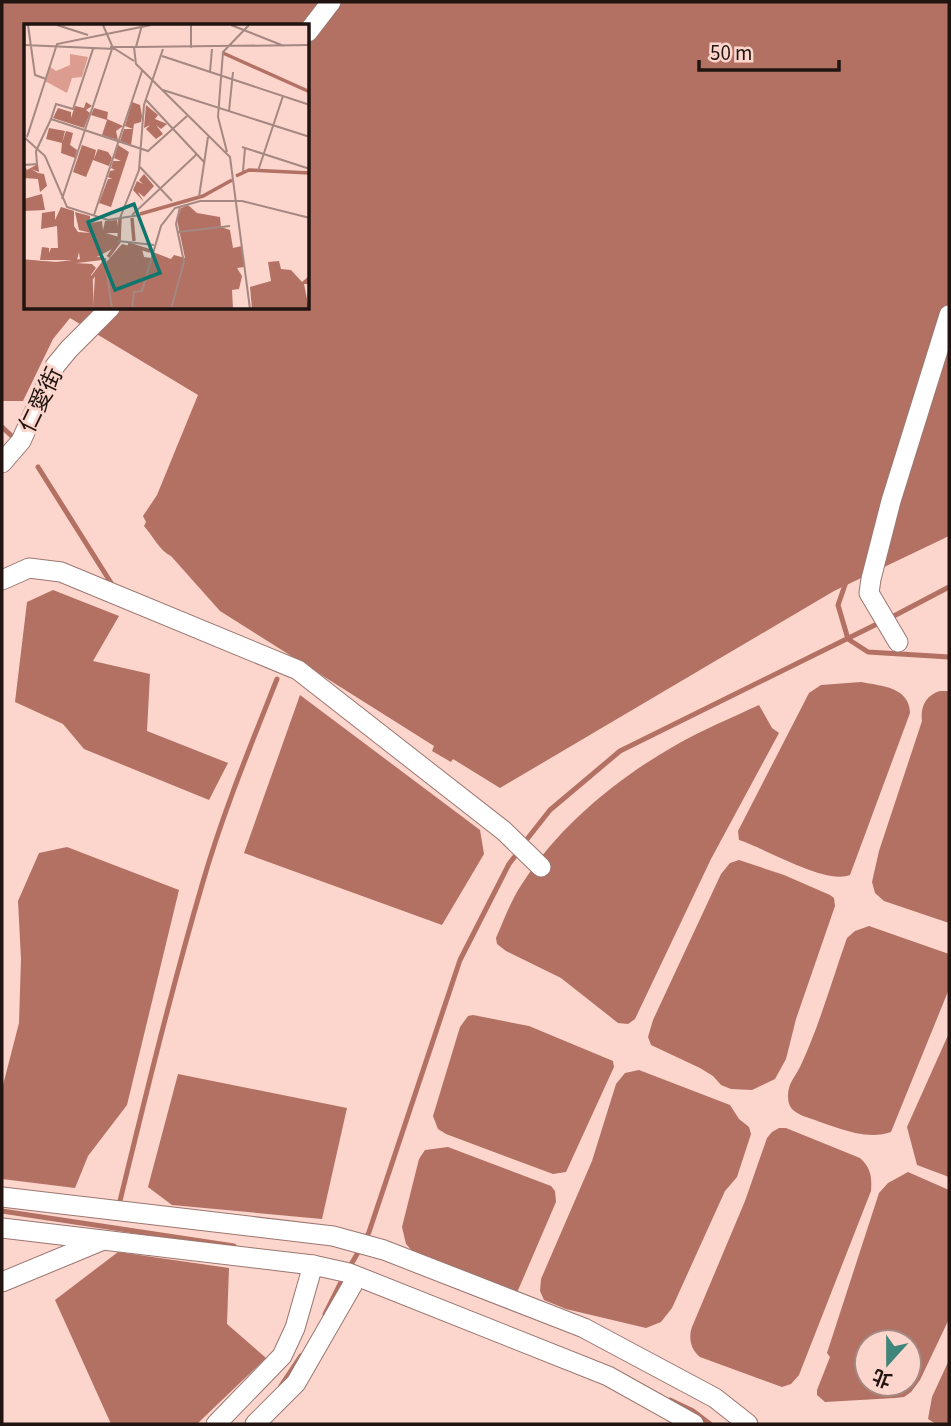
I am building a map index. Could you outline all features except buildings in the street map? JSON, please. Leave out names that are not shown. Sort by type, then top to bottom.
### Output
[{"type":"street","points":[[310,29],[331,2]]},
{"type":"street","name":"仁愛街","points":[[2,463],[21,441],[55,366],[108,310]]},
{"type":"street","points":[[898,642],[869,593],[891,501],[949,315]]},
{"type":"street","points":[[2,580],[29,568],[61,572],[298,670],[520,845],[537,864]]},
{"type":"street","points":[[2,1197],[333,1236],[384,1250],[584,1328],[715,1398],[748,1424]]},
{"type":"street","points":[[2,1228],[320,1266],[353,1275],[608,1376],[694,1424]]},
{"type":"street","points":[[2,1282],[105,1239]]},
{"type":"street","points":[[216,1424],[282,1356],[320,1266]]},
{"type":"street","points":[[255,1424],[296,1383],[353,1275]]},
{"type":"shaded area","points":[[2,2],[949,2],[949,536],[834,591],[500,788],[453,759],[451,762],[432,751],[434,746],[220,611],[156,542],[144,526],[146,522],[143,516],[157,495],[198,395],[70,318],[53,339],[23,401],[2,401]]},
{"type":"shaded area","points":[[53,590],[119,616],[93,661],[150,674],[147,731],[228,763],[209,800],[84,749],[63,724],[15,702],[27,602]]},
{"type":"shaded area","points":[[861,682],[900,693],[908,704],[910,713],[850,875],[826,875],[739,840],[738,831],[809,693],[821,685]]},
{"type":"shaded area","points":[[949,691],[949,923],[884,901],[875,893],[872,882],[879,851],[922,721],[923,706],[931,695]]},
{"type":"shaded area","points":[[300,695],[480,830],[484,854],[442,925],[244,853]]},
{"type":"shaded area","points":[[759,705],[772,728],[779,733],[711,859],[635,1019],[628,1024],[618,1023],[561,978],[497,944],[496,938],[522,884],[571,823],[611,789],[654,758],[706,729]]},
{"type":"shaded area","points":[[67,847],[179,890],[127,1105],[88,1156],[75,1188],[2,1179],[2,1089],[19,1023],[21,959],[18,901],[39,853]]},
{"type":"shaded area","points":[[739,860],[784,875],[830,895],[834,898],[835,906],[796,1019],[786,1059],[775,1079],[752,1090],[731,1089],[721,1085],[700,1068],[651,1045],[648,1037],[653,1020],[721,874],[730,863]]},
{"type":"shaded area","points":[[869,926],[949,954],[949,989],[891,1132],[881,1135],[847,1131],[803,1116],[792,1109],[788,1096],[790,1084],[813,1036],[847,938],[855,931]]},
{"type":"shaded area","points":[[468,1016],[529,1026],[613,1061],[614,1067],[566,1172],[553,1174],[438,1129],[433,1116],[460,1027]]},
{"type":"shaded area","points":[[949,1033],[949,1177],[917,1165],[907,1127]]},
{"type":"shaded area","points":[[639,1070],[730,1105],[739,1119],[749,1127],[751,1134],[737,1177],[725,1191],[672,1308],[661,1322],[646,1328],[566,1309],[544,1300],[540,1291],[541,1279],[592,1161],[616,1084],[625,1073]]},
{"type":"shaded area","points":[[178,1074],[347,1108],[322,1219],[172,1205],[148,1187]]},
{"type":"shaded area","points":[[779,1128],[786,1128],[860,1158],[869,1169],[871,1181],[871,1191],[799,1375],[791,1384],[782,1387],[700,1357],[692,1347],[690,1335],[745,1201],[767,1138]]},
{"type":"shaded area","points":[[448,1147],[551,1186],[555,1191],[556,1202],[516,1295],[414,1253],[406,1244],[402,1227],[419,1159],[425,1150]]},
{"type":"shaded area","points":[[908,1172],[949,1190],[949,1319],[923,1374],[923,1328],[853,1328],[853,1398],[888,1398],[825,1402],[817,1395],[817,1390],[830,1357],[827,1353],[879,1193],[888,1183]]},
{"type":"shaded area","points":[[118,1252],[229,1268],[227,1324],[266,1358],[197,1424],[111,1424],[55,1300]]},
{"type":"shaded area","points":[[949,1360],[949,1424],[936,1424],[928,1419],[932,1397]]},
{"type":"waterway","points":[[2,427],[15,439]]},
{"type":"waterway","points":[[38,467],[113,586]]},
{"type":"waterway","points":[[846,582],[838,605],[848,639],[868,652],[949,657]]},
{"type":"waterway","points":[[890,618],[949,587]]},
{"type":"waterway","points":[[524,843],[550,810],[620,751],[881,622]]},
{"type":"waterway","points":[[119,1205],[169,1005],[210,859],[277,679]]},
{"type":"waterway","points":[[365,1240],[460,960],[509,864],[519,851]]},
{"type":"waterway","points":[[2,1211],[234,1246]]},
{"type":"waterway","points":[[349,1268],[360,1249]]},
{"type":"waterway","points":[[325,1314],[344,1276]]},
{"type":"waterway","points":[[281,1386],[301,1356]]},
{"type":"waterway","points":[[670,1400],[693,1411],[710,1424]]}]
